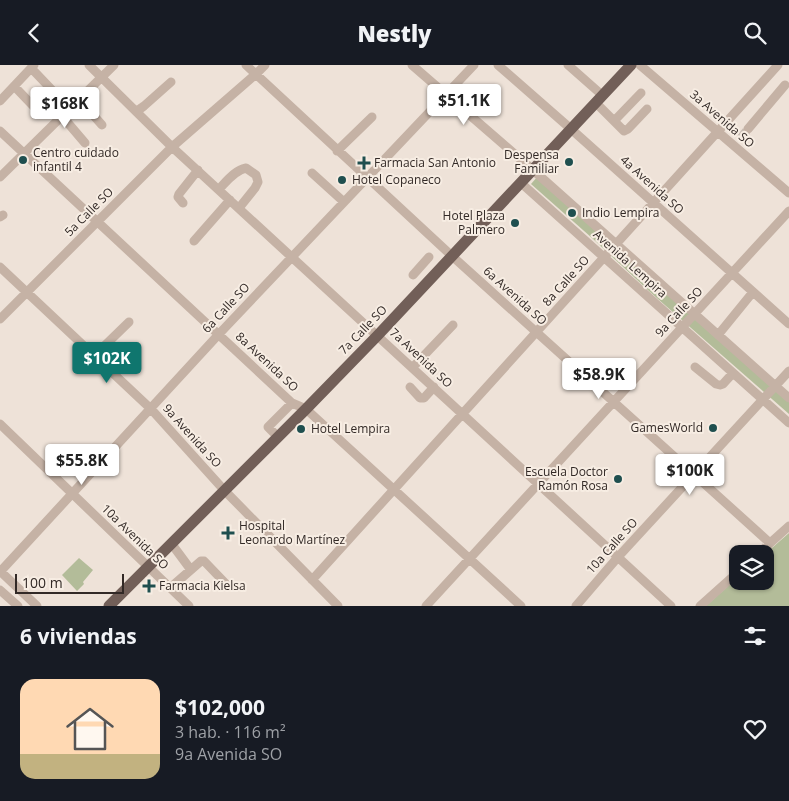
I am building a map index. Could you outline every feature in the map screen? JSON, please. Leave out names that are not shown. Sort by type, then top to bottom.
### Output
[{"type":"main road","name":"7a Calle SO","points":[[109,606],[378,335],[630,65]]},
{"type":"street","name":"7a Avenida SO","points":[[89,65],[172,147],[671,606]]},
{"type":"street","points":[[0,177],[114,65]]},
{"type":"street","name":"6a Avenida SO","points":[[246,65],[367,179],[770,543]]},
{"type":"street","name":"5a Calle SO","points":[[0,319],[172,147],[265,65]]},
{"type":"street","name":"Avenida Lempira","points":[[412,65],[789,398]]},
{"type":"street","name":"6a Calle SO","points":[[0,571],[219,334],[474,65]]},
{"type":"street","name":"4a Avenida SO","points":[[498,65],[789,324]]},
{"type":"street","points":[[568,65],[599,99],[614,121],[624,131],[647,109]]},
{"type":"street","name":"3a Avenida SO","points":[[640,65],[789,193]]},
{"type":"street","name":"8a Calle SO","points":[[312,580],[778,65]]},
{"type":"street","points":[[0,101],[32,66],[53,91]]},
{"type":"street","points":[[136,111],[171,82]]},
{"type":"street","points":[[748,129],[786,85]]},
{"type":"street","points":[[14,86],[37,110]]},
{"type":"street","points":[[614,121],[641,93]]},
{"type":"street","points":[[79,99],[102,125]]},
{"type":"street","points":[[62,116],[85,143]]},
{"type":"street","points":[[337,151],[372,117]]},
{"type":"street","name":"8a Avenida SO","points":[[0,131],[292,403],[306,409],[521,606]]},
{"type":"street","points":[[734,146],[741,138]]},
{"type":"street","points":[[219,189],[242,169],[246,168],[256,175],[258,182],[255,188],[239,208]]},
{"type":"street","points":[[183,203],[178,197],[179,194],[198,170]]},
{"type":"street","points":[[312,173],[344,202]]},
{"type":"street","name":"Avenida Lempira","points":[[521,183],[789,423]]},
{"type":"street","points":[[194,241],[230,200]]},
{"type":"street","name":"9a Calle SO","points":[[426,606],[789,211]]},
{"type":"street","points":[[413,275],[429,257]]},
{"type":"street","name":"9a Avenida SO","points":[[0,267],[151,409],[224,490],[338,606]]},
{"type":"street","points":[[718,335],[753,292]]},
{"type":"street","points":[[94,356],[129,322]]},
{"type":"street","points":[[413,367],[453,325]]},
{"type":"street","points":[[695,367],[716,384],[720,385],[733,373]]},
{"type":"street","name":"10a Calle SO","points":[[576,606],[618,557],[789,371]]},
{"type":"street","points":[[410,387],[424,398],[434,387]]},
{"type":"street","points":[[278,437],[268,427],[292,403]]},
{"type":"street","name":"10a Avenida SO","points":[[0,424],[189,606]]},
{"type":"street","points":[[770,543],[789,526]]},
{"type":"street","points":[[171,543],[191,570]]},
{"type":"street","points":[[170,588],[202,561],[228,586]]},
{"type":"street","points":[[0,571],[37,606]]},
{"type":"street","points":[[700,606],[729,580]]},
{"type":"street","points":[[0,590],[18,606]]},
{"type":"green space","points":[[538,176],[789,399],[789,414],[531,184]]},
{"type":"green space","points":[[789,533],[789,606],[706,606],[729,585],[729,590],[774,590],[774,546]]},
{"type":"green space","points":[[79,558],[93,570],[77,591],[62,575]]},
{"type":"tunnel","points":[[741,138],[748,129]]},
{"type":"place","name":"Centro cuidado infantil 4","points":[[23,160]]},
{"type":"place","name":"Despensa Familiar","points":[[569,162]]},
{"type":"place","name":"Farmacia San Antonio","points":[[364,163]]},
{"type":"place","name":"Hotel Copaneco","points":[[342,180]]},
{"type":"place","name":"Indio Lempira","points":[[572,213]]},
{"type":"place","name":"Hotel Plaza Palmero","points":[[515,223]]},
{"type":"place","name":"GamesWorld","points":[[713,428]]},
{"type":"place","name":"Hotel Lempira","points":[[301,429]]},
{"type":"place","name":"Escuela Doctor Ramón Rosa","points":[[618,479]]},
{"type":"place","name":"Hospital Leonardo Martínez","points":[[228,533]]},
{"type":"place","name":"Farmacia Kielsa","points":[[149,586]]}]
